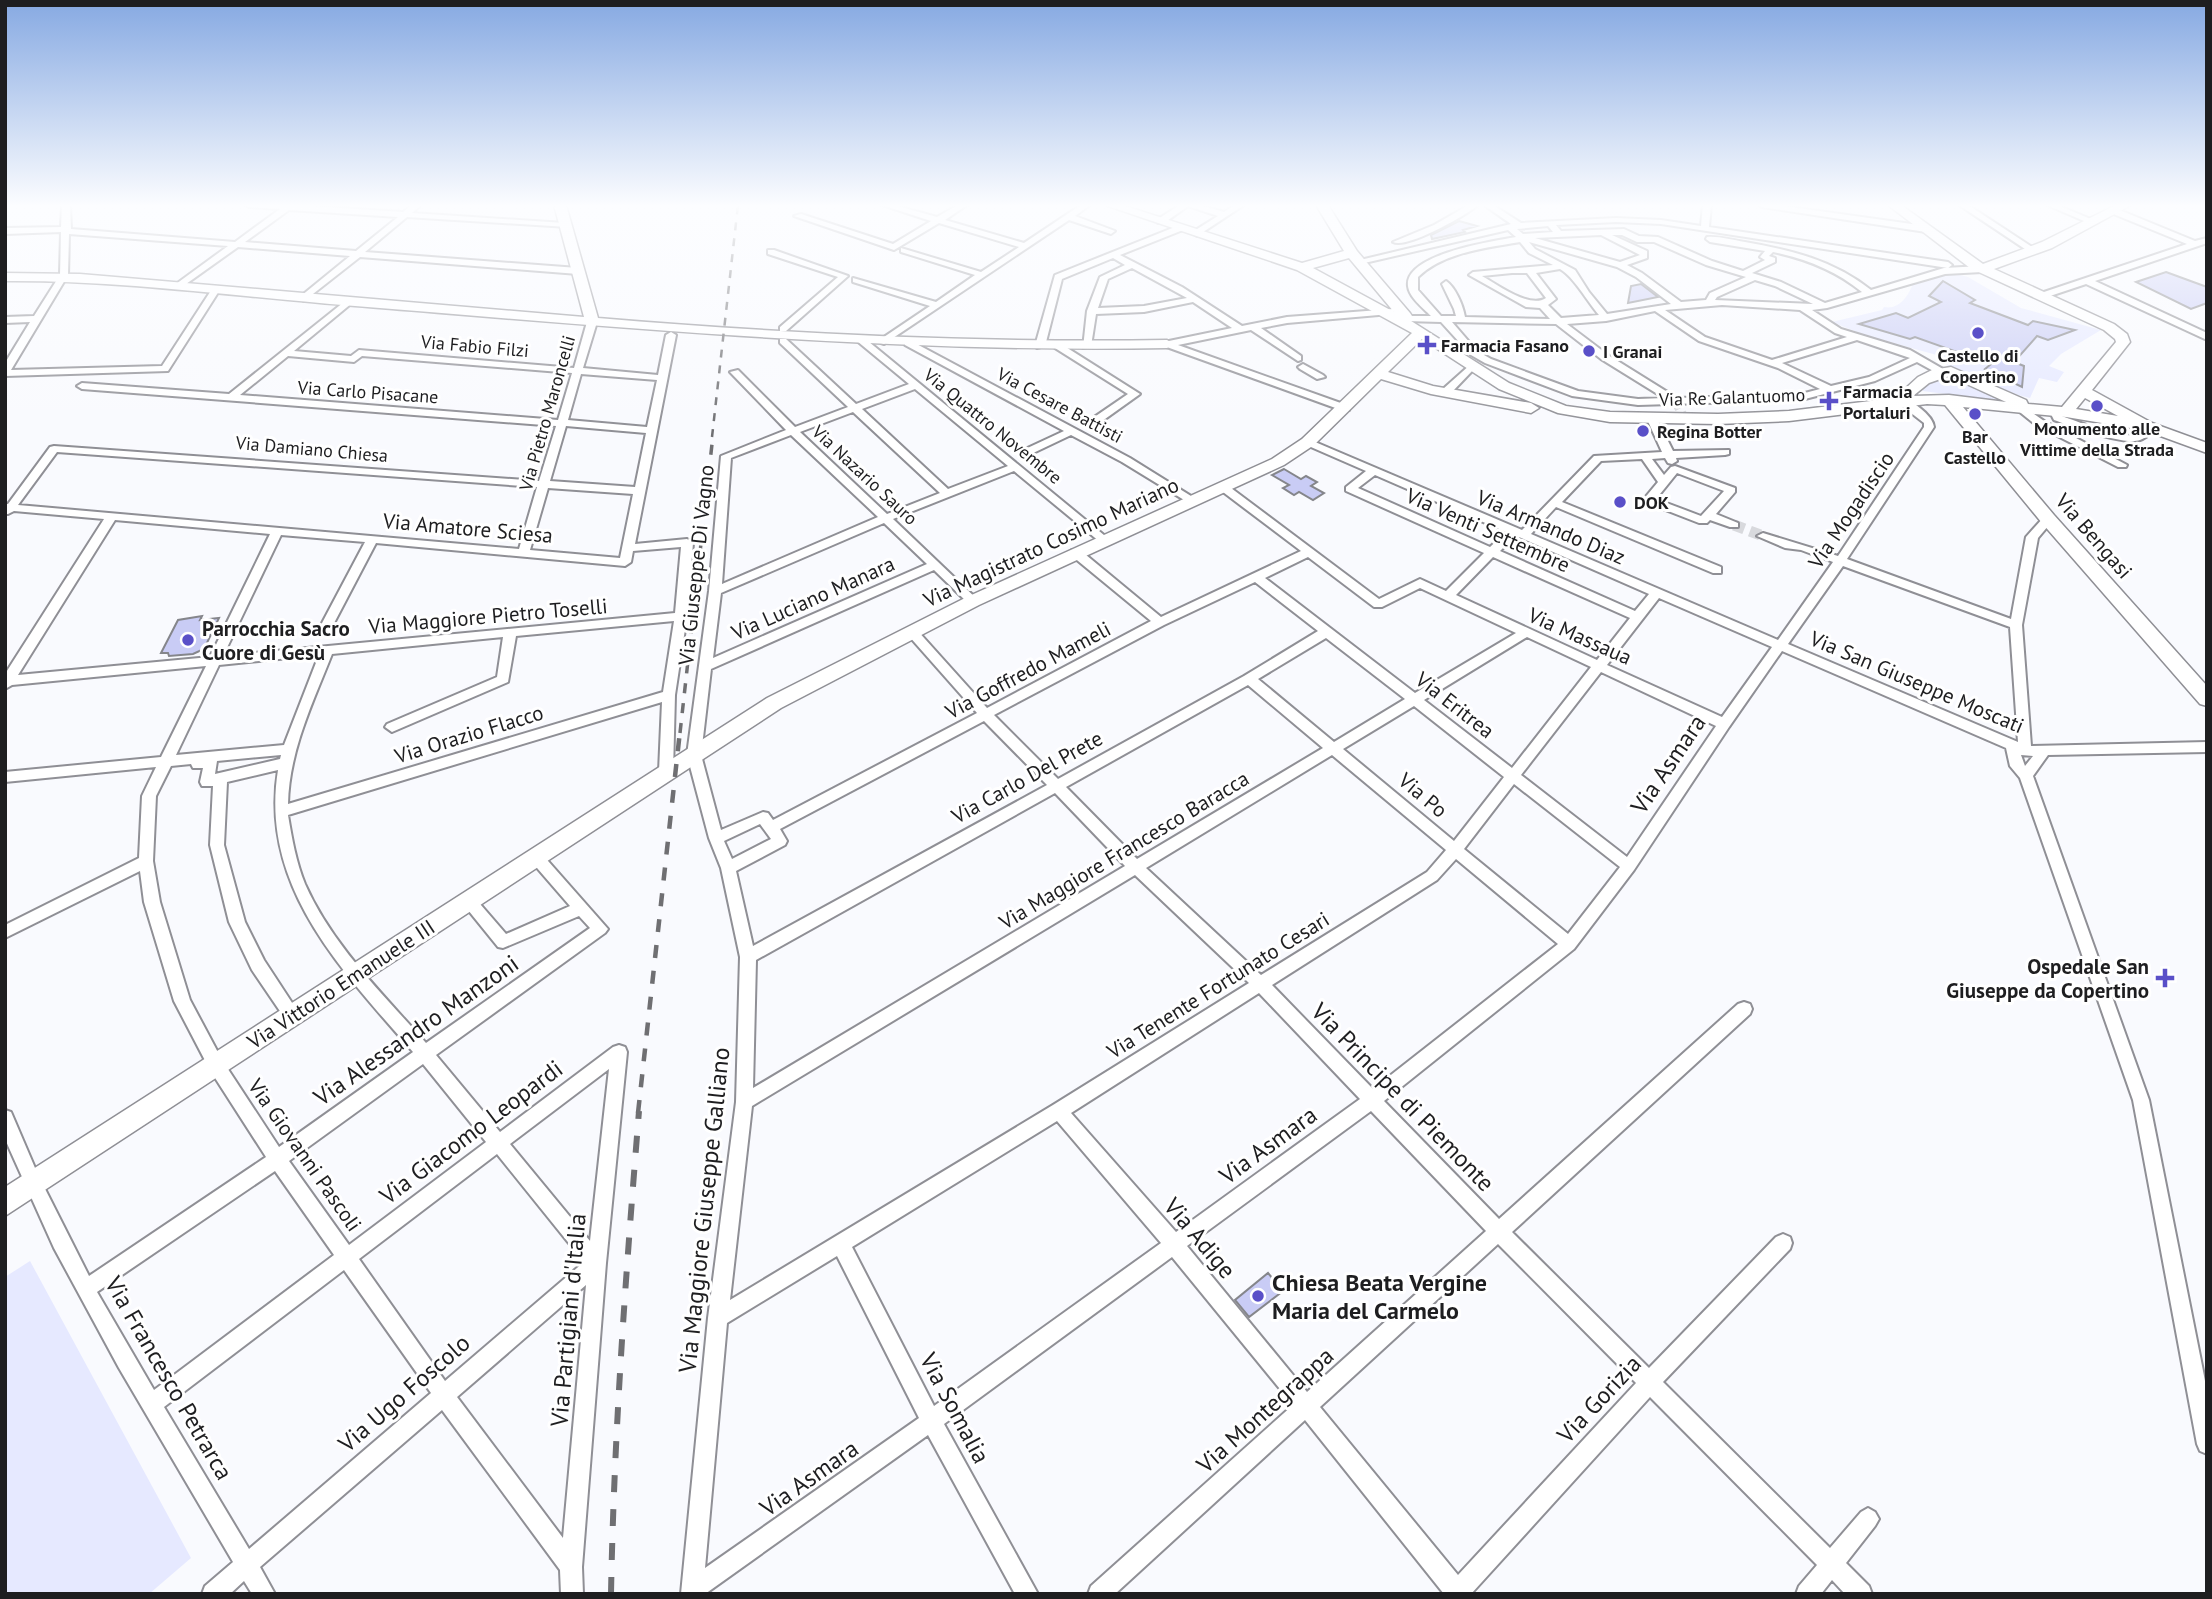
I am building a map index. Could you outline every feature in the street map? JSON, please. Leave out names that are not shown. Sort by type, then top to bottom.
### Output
[{"type":"street","points":[[5,372],[61,280]]},
{"type":"street","points":[[112,280],[215,291],[592,322],[908,343],[1086,346],[1167,344],[1287,320],[1401,316],[1434,323],[1441,318],[1558,321],[1606,318],[1710,302],[1804,309],[1824,306],[1913,280]]},
{"type":"street","points":[[179,286],[188,280]]},
{"type":"street","points":[[304,298],[326,280]]},
{"type":"street","points":[[580,280],[592,322]]},
{"type":"street","points":[[840,280],[783,335],[947,494]]},
{"type":"street","points":[[856,280],[936,305]]},
{"type":"street","points":[[884,341],[976,280]]},
{"type":"street","points":[[1040,346],[1057,280]]},
{"type":"street","points":[[1086,346],[1092,311],[1103,280]]},
{"type":"street","points":[[1159,280],[1195,299],[1240,329]]},
{"type":"street","points":[[1327,280],[1401,316]]},
{"type":"street","points":[[1373,280],[1401,316]]},
{"type":"street","points":[[1413,280],[1413,290],[1474,353],[1488,361],[1576,394],[1602,399],[1638,402],[1801,397],[1872,379],[1917,358]]},
{"type":"street","points":[[1481,280],[1528,305],[1542,304],[1551,299],[1537,280]]},
{"type":"street","points":[[1577,280],[1606,318]]},
{"type":"street","points":[[1645,280],[1679,305]]},
{"type":"street","points":[[1710,302],[1713,295],[1748,280]]},
{"type":"street","points":[[1763,280],[1824,306]]},
{"type":"street","points":[[1854,280],[1868,292]]},
{"type":"street","points":[[2014,280],[2041,296],[2109,327],[2122,337],[2123,342],[2083,391],[2060,411]]},
{"type":"street","points":[[2041,296],[2092,280]]},
{"type":"street","points":[[2088,281],[2207,337]]},
{"type":"street","points":[[1446,284],[1459,309],[1461,320]]},
{"type":"street","points":[[5,372],[165,369],[215,291]]},
{"type":"street","points":[[1092,311],[1125,312],[1170,307],[1195,299]]},
{"type":"street","points":[[231,398],[349,301]]},
{"type":"street","points":[[1542,304],[1558,321],[1627,371],[1675,401]]},
{"type":"street","points":[[1658,309],[1702,339],[1772,363],[1830,390]]},
{"type":"street","points":[[1804,309],[1838,331],[1907,352],[1940,371],[1951,371],[1969,377],[2026,407],[2040,423],[2122,465]]},
{"type":"street","name":"Via Re Galantuomo","points":[[1401,316],[1513,399],[1601,416],[1652,419],[1789,416],[1910,397],[2060,411],[2150,427]]},
{"type":"street","name":"Via Magistrato Cosimo Mariano","points":[[679,764],[774,703],[973,601],[1278,462],[1308,442],[1380,374],[1401,316]]},
{"type":"street","points":[[5,320],[37,319]]},
{"type":"street","name":"Via Pietro Maroncelli","points":[[523,554],[592,322]]},
{"type":"street","points":[[1253,327],[1320,377]]},
{"type":"street","points":[[628,548],[671,335]]},
{"type":"street","points":[[1772,363],[1857,337]]},
{"type":"street","name":"Via Quattro Novembre","points":[[860,339],[1104,540]]},
{"type":"street","name":"Via Cesare Battisti","points":[[908,343],[1126,460],[1194,501]]},
{"type":"street","points":[[1167,344],[1345,408]]},
{"type":"street","points":[[1058,346],[1135,394],[1094,422]]},
{"type":"street","name":"Via Fabio Filzi","points":[[288,353],[354,359],[359,353],[663,378]]},
{"type":"street","points":[[1447,391],[1471,367]]},
{"type":"street","name":"Via Carlo Pisacane","points":[[95,371],[82,386],[652,430]]},
{"type":"street","points":[[1910,397],[1940,371]]},
{"type":"street","name":"Via Nazario Sauro","points":[[735,372],[792,430],[973,601]]},
{"type":"street","points":[[1380,374],[1431,390],[1513,399]]},
{"type":"street","name":"Via Giuseppe Di Vagno","points":[[679,764],[706,666],[726,456],[916,385]]},
{"type":"street","points":[[2083,391],[2150,427],[2203,449]]},
{"type":"street","name":"Via Mogadiscio","points":[[1780,646],[1929,427],[1929,422],[1910,397]]},
{"type":"street","points":[[1601,416],[1602,399]]},
{"type":"street","name":"Via Bengasi","points":[[1949,400],[2048,519],[2207,699]]},
{"type":"street","points":[[1652,419],[1675,469],[1731,490],[1703,521],[1649,500],[1675,469]]},
{"type":"street","points":[[1024,453],[1071,430]]},
{"type":"street","name":"Via Armando Diaz","points":[[1308,442],[1780,646]]},
{"type":"street","name":"Via Damiano Chiesa","points":[[7,510],[54,449],[639,491]]},
{"type":"street","points":[[1448,596],[1492,553],[1555,503],[1598,458],[1725,452]]},
{"type":"street","points":[[1644,455],[1663,482]]},
{"type":"street","points":[[715,591],[886,518],[1015,467]]},
{"type":"street","name":"Via Venti Settembre","points":[[1373,471],[1350,489],[1638,617]]},
{"type":"street","points":[[1223,487],[1307,553]]},
{"type":"street","points":[[1555,503],[1717,570]]},
{"type":"street","name":"Via Amatore Sciesa","points":[[7,510],[112,516],[625,562],[628,548],[687,543],[681,616],[669,695],[679,764]]},
{"type":"street","points":[[1712,512],[1737,522]]},
{"type":"street","points":[[6,682],[112,516]]},
{"type":"street","points":[[2048,519],[2032,537],[2016,625],[2019,748],[2017,766],[2026,776],[2141,1100],[2207,1444]]},
{"type":"street","name":"Via Giovanni Pascoli","points":[[277,532],[212,661],[149,796],[146,861],[152,902],[182,1001],[216,1065],[277,1159],[443,1394],[572,1567]]},
{"type":"street","points":[[1765,533],[1789,545],[1841,560],[2016,625]]},
{"type":"street","points":[[327,625],[372,541]]},
{"type":"street","points":[[1076,553],[1160,622]]},
{"type":"street","name":"Via Goffredo Mameli","points":[[770,828],[1160,622],[1307,553]]},
{"type":"street","name":"Via Massaua","points":[[1307,553],[1378,604],[1420,583],[1724,724]]},
{"type":"street","name":"Via Luciano Manara","points":[[706,666],[936,565]]},
{"type":"street","name":"Via Eritrea","points":[[1255,576],[1325,633],[1416,700],[1629,866]]},
{"type":"street","name":"Via Tenente Fortunato Cesari","points":[[718,1318],[1059,1111],[1432,876],[1601,666],[1656,593]]},
{"type":"street","name":"Via Maggiore Pietro Toselli","points":[[6,682],[681,616]]},
{"type":"street","name":"Via Principe di Piemonte","points":[[912,632],[985,714],[1136,867],[1259,983],[1499,1232],[1651,1381],[1861,1594]]},
{"type":"street","name":"Via Carlo Del Prete","points":[[748,957],[1249,679],[1325,633]]},
{"type":"street","name":"Via Maggiore Francesco Baracca","points":[[744,1102],[1336,749],[1525,633]]},
{"type":"street","points":[[393,727],[503,679],[510,634]]},
{"type":"street","name":"Via Asmara","points":[[692,1592],[1371,1101],[1569,944],[1629,866],[1780,646]]},
{"type":"street","name":"Via San Giuseppe Moscati","points":[[1780,646],[2019,748],[2043,752],[2207,747]]},
{"type":"street","points":[[327,650],[286,756],[281,812],[289,865],[309,907],[354,975],[424,1053],[597,1263]]},
{"type":"street","name":"Via Po","points":[[1249,679],[1569,944]]},
{"type":"street","name":"Via Orazio Flacco","points":[[281,812],[669,695]]},
{"type":"street","points":[[2026,776],[2043,752]]},
{"type":"street","points":[[5,777],[286,756]]},
{"type":"street","points":[[163,766],[211,762],[206,782],[286,756]]},
{"type":"street","name":"Via Maggiore Giuseppe Galliano","points":[[679,764],[728,868],[748,957],[744,1102],[718,1318],[692,1592]]},
{"type":"street","name":"Via Vittorio Emanuele III","points":[[5,1203],[679,764]]},
{"type":"street","points":[[220,778],[217,845],[237,922],[258,965],[292,1015]]},
{"type":"street","points":[[716,838],[763,817],[780,841],[728,868]]},
{"type":"street","points":[[469,901],[503,942],[581,908],[536,857]]},
{"type":"street","points":[[5,932],[146,861]]},
{"type":"street","name":"Via Alessandro Manzoni","points":[[86,1289],[277,1159],[600,929],[581,908]]},
{"type":"street","name":"Via Montegrappa","points":[[1099,1594],[1744,1009]]},
{"type":"street","name":"Via Giacomo Leopardi","points":[[152,1404],[619,1052]]},
{"type":"street","name":"Via Partigiani d'Italia","points":[[572,1594],[597,1263],[619,1052]]},
{"type":"street","name":"Via Adige","points":[[1059,1111],[1173,1243],[1458,1593]]},
{"type":"street","name":"Via Francesco Petrarca","points":[[5,1118],[32,1186],[86,1289],[264,1594]]},
{"type":"street","name":"Via Gorizia","points":[[1458,1593],[1651,1381],[1783,1243]]},
{"type":"street","name":"Via Somalia","points":[[841,1245],[931,1421],[1027,1594]]},
{"type":"street","name":"Via Ugo Foscolo","points":[[213,1594],[597,1263]]},
{"type":"street","points":[[1807,1594],[1868,1519]]},
{"type":"shaded area","points":[[1927,280],[1972,280],[2021,308],[2101,330],[2061,354],[2049,366],[2064,372],[2057,382],[2039,378],[2030,398],[1944,364],[1939,359],[1944,357],[1864,335],[1832,322],[1882,310],[1884,307],[1894,307],[1905,299],[1912,286],[1909,284]],"holes":[[[1943,281],[1974,299],[1970,303],[2028,325],[2033,321],[2073,331],[2048,340],[2037,336],[2014,362],[2024,366],[2022,387],[1985,369],[1991,364],[1915,337],[1909,339],[1860,324],[1896,313],[1908,318],[1941,302],[1929,296]]]},
{"type":"shaded area","points":[[1945,374],[2013,403],[1923,391],[1922,388]]},
{"type":"shaded area","points":[[30,1261],[191,1558],[149,1594],[5,1594],[5,1277]]},
{"type":"building","points":[[2187,280],[2207,287],[2207,303],[2191,309],[2136,282]]},
{"type":"building","name":"Castello di Copertino","points":[[1943,281],[1975,300],[1970,303],[2028,325],[2033,321],[2075,330],[2048,340],[2037,336],[2014,362],[2024,366],[2022,387],[1985,369],[1991,364],[1915,337],[1910,339],[1859,324],[1896,313],[1908,318],[1941,302],[1929,296]]},
{"type":"building","points":[[1641,284],[1658,297],[1628,303],[1631,286]]},
{"type":"building","points":[[1284,469],[1301,479],[1306,476],[1317,482],[1311,486],[1324,493],[1313,500],[1299,492],[1294,495],[1283,488],[1289,485],[1272,475]]},
{"type":"building","name":"Parrocchia Sacro Cuore di Gesù","points":[[202,616],[200,620],[219,618],[204,649],[193,654],[169,656],[168,653],[161,653],[178,620]]},
{"type":"building","name":"Chiesa Beata Vergine Maria del Carmelo","points":[[1268,1273],[1283,1291],[1249,1317],[1235,1300]]},
{"type":"tunnel","points":[[1675,401],[1685,419]]},
{"type":"tunnel","points":[[1734,525],[1763,536]]},
{"type":"railway","points":[[712,437],[730,280]]},
{"type":"railway","points":[[680,733],[713,435]]},
{"type":"railway","points":[[638,1113],[680,731]]},
{"type":"railway","points":[[611,1594],[618,1412],[639,1111]]},
{"type":"place","name":"Castello di Copertino","points":[[1978,333]]},
{"type":"place","name":"Farmacia Fasano","points":[[1427,345]]},
{"type":"place","name":"I Granai","points":[[1589,351]]},
{"type":"place","name":"Farmacia Portaluri","points":[[1829,401]]},
{"type":"place","name":"Monumento alle Vittime della Strada","points":[[2097,406]]},
{"type":"place","name":"Bar Castello","points":[[1975,414]]},
{"type":"place","name":"Regina Botter","points":[[1643,431]]},
{"type":"place","name":"DOK","points":[[1620,502]]},
{"type":"place","name":"Parrocchia Sacro Cuore di Gesù","points":[[188,640]]},
{"type":"place","name":"Ospedale San Giuseppe da Copertino","points":[[2165,978]]},
{"type":"place","name":"Chiesa Beata Vergine Maria del Carmelo","points":[[1258,1296]]}]
